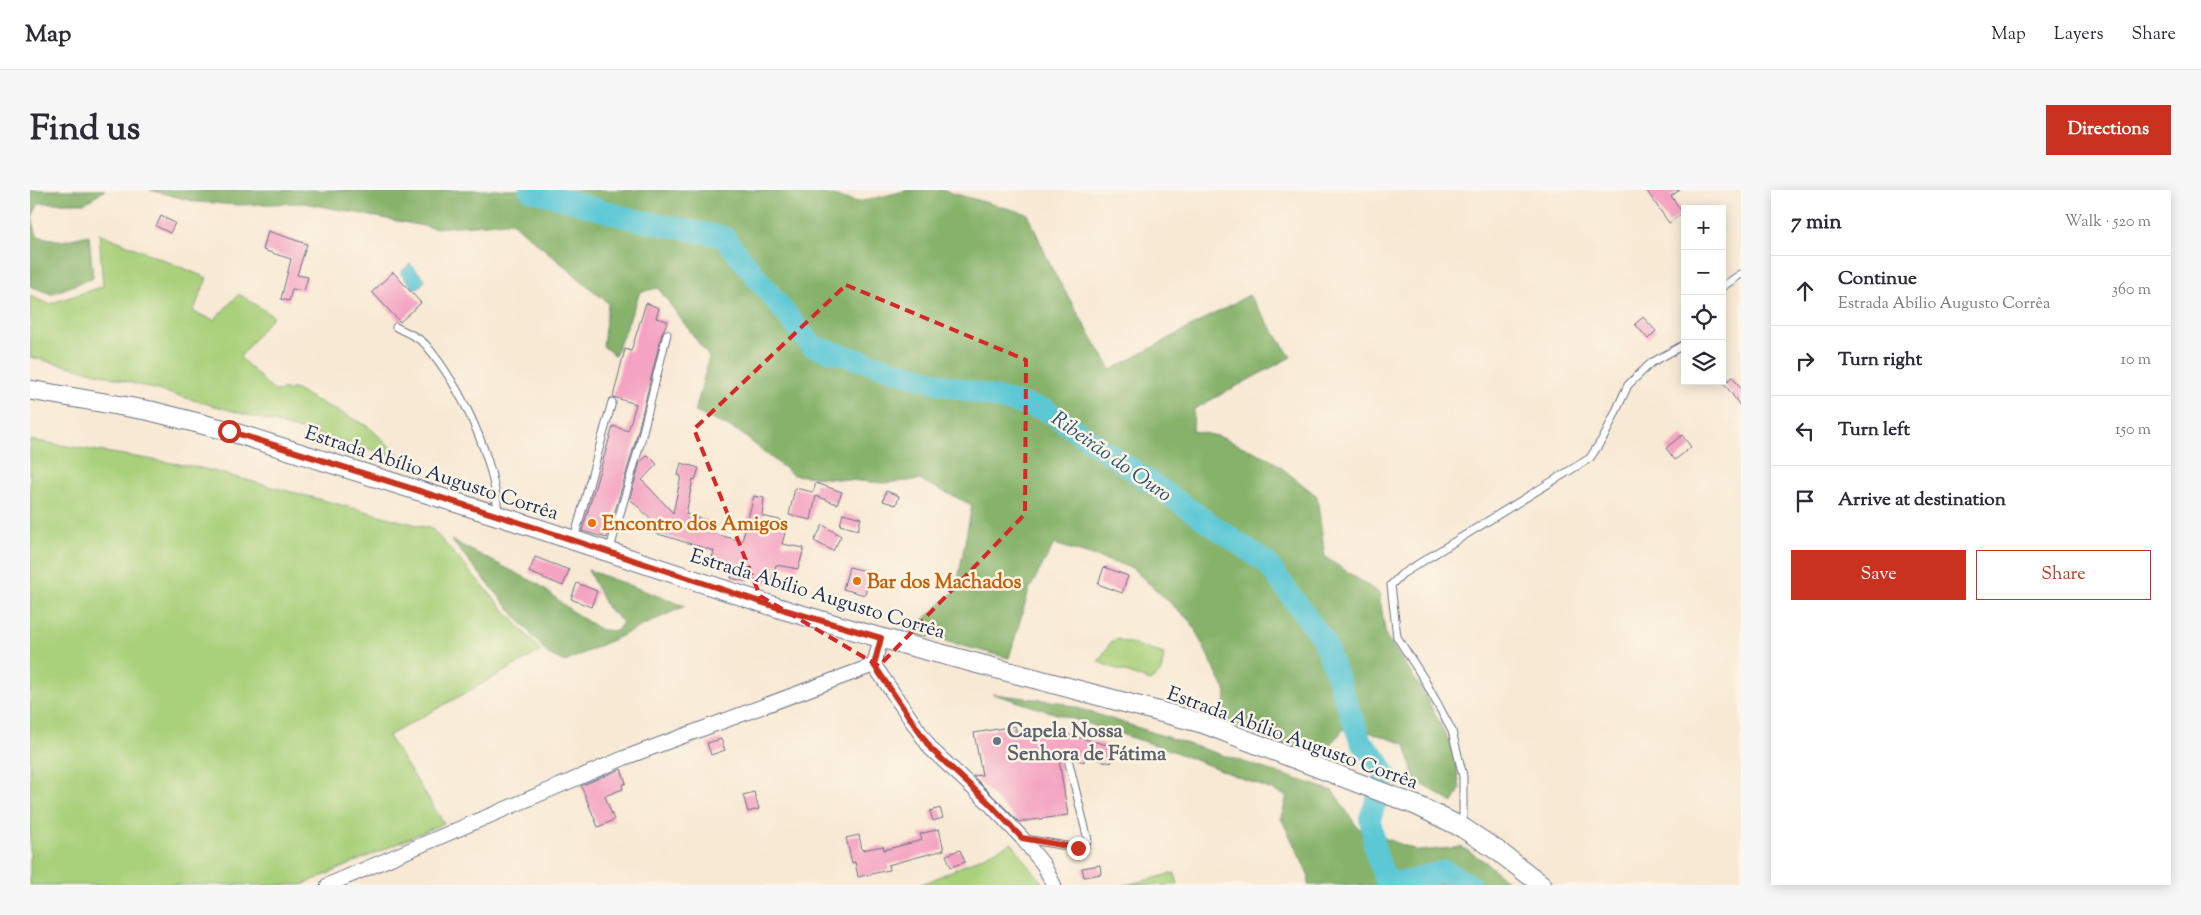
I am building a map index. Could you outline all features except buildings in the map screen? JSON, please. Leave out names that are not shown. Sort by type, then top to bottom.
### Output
[{"type":"main road","name":"Estrada Abílio Augusto Corrêa","points":[[30,390],[150,411],[229,431],[573,540],[785,610],[881,638],[1042,679],[1202,724],[1418,806],[1463,828],[1498,851],[1542,885]]},
{"type":"street","points":[[881,638],[874,665],[931,749],[989,803],[1022,838],[1042,864],[1054,885]]},
{"type":"street","points":[[328,885],[624,758],[874,665]]},
{"type":"lane","points":[[1726,284],[1741,274]]},
{"type":"lane","points":[[396,327],[424,343],[458,393],[481,439],[497,490],[498,516]]},
{"type":"lane","points":[[609,552],[640,444],[667,334]]},
{"type":"lane","points":[[1463,828],[1463,776],[1452,731],[1424,680],[1397,637],[1391,585],[1402,574],[1590,458],[1605,435],[1628,385],[1651,363],[1681,346]]},
{"type":"lane","points":[[573,540],[612,402]]},
{"type":"lane","points":[[1022,838],[1078,848],[1085,845],[1088,840],[1069,763]]},
{"type":"highlighted area","points":[[846,285],[1026,360],[1025,514],[879,666],[760,596],[694,429]]},
{"type":"green space","points":[[30,190],[105,190],[85,203],[39,203],[32,217],[37,236],[62,241],[89,235],[93,278],[51,294],[30,286]]},
{"type":"green space","points":[[150,190],[818,190],[821,193],[858,202],[909,190],[941,190],[1028,214],[1052,269],[1111,370],[1249,295],[1291,357],[1194,409],[1193,431],[1218,436],[1269,458],[1317,496],[1325,557],[1379,593],[1386,636],[1424,693],[1454,751],[1460,789],[1453,803],[1415,780],[1405,744],[1348,725],[1317,758],[1224,721],[1226,692],[1191,622],[1132,568],[1054,544],[1029,590],[1009,658],[910,632],[956,590],[972,505],[920,480],[883,483],[793,475],[738,431],[695,412],[709,357],[658,288],[640,292],[615,356],[603,346],[608,303],[512,222],[434,228],[304,203],[239,205],[196,202]]},
{"type":"green space","points":[[99,233],[207,278],[193,312],[214,320],[239,294],[273,316],[240,357],[274,391],[294,389],[369,427],[402,458],[89,371],[30,357],[30,296],[49,304],[103,286]]},
{"type":"green space","points":[[30,440],[197,467],[432,529],[541,651],[388,736],[444,823],[302,885],[30,885]]},
{"type":"green space","points":[[451,540],[538,584],[573,612],[601,630],[617,631],[623,622],[607,608],[588,570],[685,606],[565,662],[548,654]]},
{"type":"green space","points":[[1117,639],[1164,654],[1161,672],[1150,681],[1098,662],[1111,642]]},
{"type":"green space","points":[[993,694],[1059,702],[1333,791],[1358,828],[1419,851],[1462,847],[1487,863],[1511,885],[1308,885],[1309,876],[1281,818],[1287,796],[1162,747]]},
{"type":"green space","points":[[1012,843],[1044,885],[919,885],[930,881]]},
{"type":"green space","points":[[1175,873],[1178,885],[1126,885]]},
{"type":"water","points":[[410,264],[426,280],[416,290],[400,273]]},
{"type":"waterway","name":"Ribeirão do Ouro","points":[[530,190],[632,219],[724,237],[812,346],[940,384],[1046,410],[1267,563],[1324,641],[1361,742],[1377,759],[1386,775],[1370,818],[1376,854],[1386,881],[1404,882],[1444,871],[1470,885]]},
{"type":"place","name":"Encontro dos Amigos","points":[[592,523]]},
{"type":"place","name":"Bar dos Machados","points":[[857,581]]},
{"type":"place","name":"Capela Nossa Senhora de Fátima","points":[[997,741]]},
{"type":"route","points":[[229,431],[518,522],[785,610],[881,638],[874,665],[931,749],[948,767],[989,803],[1022,838],[1078,848]]}]
